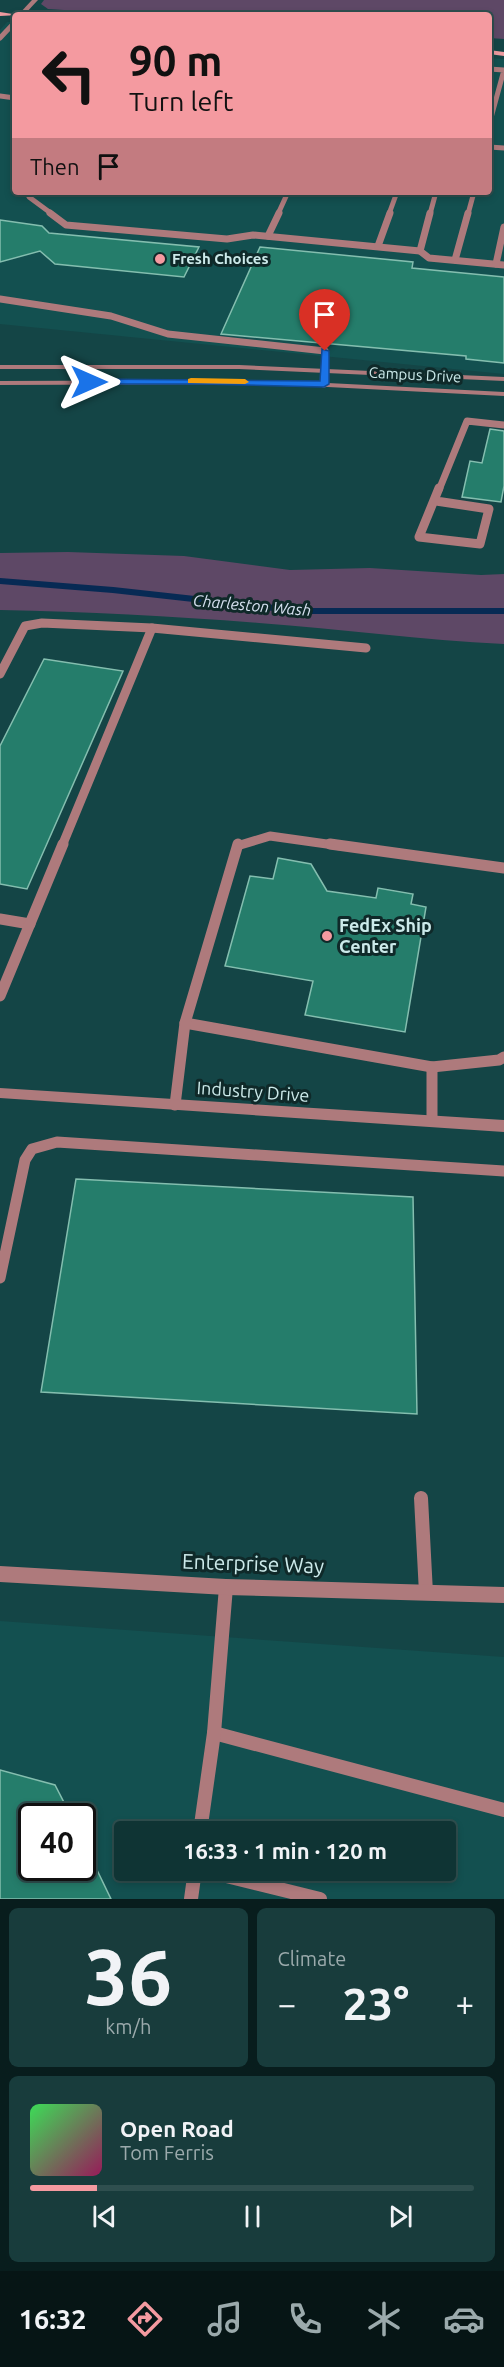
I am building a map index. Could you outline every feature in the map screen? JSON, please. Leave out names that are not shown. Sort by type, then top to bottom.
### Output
[{"type":"street","points":[[24,12],[35,0]]},
{"type":"street","name":"Campus Drive","points":[[0,367],[188,366],[504,379]]},
{"type":"street","name":"Campus Drive","points":[[0,382],[201,381],[324,384],[504,394]]},
{"type":"street","name":"Industry Drive","points":[[0,1093],[504,1126]]},
{"type":"street","name":"Enterprise Way","points":[[0,1574],[226,1587],[504,1595]]},
{"type":"lane","points":[[0,38],[12,25]]},
{"type":"lane","points":[[492,69],[504,70],[492,100],[504,101]]},
{"type":"lane","points":[[30,195],[29,197],[66,225],[227,239],[253,235],[378,246],[420,251],[429,258],[504,265]]},
{"type":"lane","points":[[268,236],[287,195]]},
{"type":"lane","points":[[378,246],[396,195]]},
{"type":"lane","points":[[420,251],[435,195]]},
{"type":"lane","points":[[455,260],[473,195]]},
{"type":"lane","points":[[496,264],[504,227]]},
{"type":"lane","points":[[0,299],[111,316],[168,334],[325,351],[324,384]]},
{"type":"lane","points":[[436,501],[489,509],[480,544],[419,537],[428,512],[436,501],[467,421],[504,425]]},
{"type":"lane","points":[[0,674],[25,626],[42,623],[152,628],[366,648]]},
{"type":"lane","points":[[0,996],[152,628]]},
{"type":"lane","points":[[175,1105],[185,1023],[238,844],[270,836],[504,868]]},
{"type":"lane","points":[[0,919],[30,924]]},
{"type":"lane","points":[[185,1023],[432,1067],[499,1060],[504,1057]]},
{"type":"lane","points":[[432,1067],[432,1121]]},
{"type":"lane","points":[[0,1278],[25,1160],[32,1149],[57,1142],[504,1171]]},
{"type":"lane","points":[[421,1498],[426,1593]]},
{"type":"lane","points":[[202,1821],[214,1733],[226,1587]]},
{"type":"lane","points":[[214,1733],[504,1810]]},
{"type":"lane","points":[[190,1899],[193,1881]]},
{"type":"lane","points":[[247,1881],[320,1899]]},
{"type":"shaded area","points":[[44,0],[504,0],[504,39],[492,38],[492,12],[96,12],[48,9],[41,4]]},
{"type":"shaded area","points":[[7,22],[12,22],[12,195],[492,195],[492,58],[504,59],[504,374],[0,324],[0,30]]},
{"type":"shaded area","points":[[68,552],[184,556],[290,570],[370,568],[481,575],[504,574],[504,644],[194,618],[0,610],[0,553]]},
{"type":"shaded area","points":[[0,1621],[504,1657],[504,1899],[0,1899]]},
{"type":"building","points":[[0,220],[42,226],[49,233],[199,247],[184,277],[55,264],[40,251],[0,262]]},
{"type":"building","points":[[260,247],[413,262],[412,268],[504,277],[504,363],[466,359],[466,356],[221,334]]},
{"type":"building","points":[[490,429],[504,431],[504,486],[501,502],[462,497],[470,461],[482,463]]},
{"type":"building","points":[[44,659],[123,671],[27,889],[0,884],[0,746]]},
{"type":"building","name":"FedEx Ship Center","points":[[278,858],[311,864],[327,891],[376,898],[378,888],[413,894],[411,904],[426,907],[405,1032],[305,1015],[313,981],[225,966],[250,876],[273,879]]},
{"type":"building","points":[[76,1179],[413,1197],[417,1414],[41,1392]]},
{"type":"building","points":[[0,1770],[55,1785],[64,1803],[18,1803],[18,1881],[96,1881],[96,1868],[111,1899],[0,1899]]},
{"type":"waterway","name":"Charleston Wash","points":[[0,581],[113,590],[302,611],[504,611]]},
{"type":"slow traffic","points":[[191,381],[245,382]]},
{"type":"place","name":"Fresh Choices","points":[[160,259]]},
{"type":"place","name":"FedEx Ship Center","points":[[327,936]]},
{"type":"route","points":[[89,382],[201,381],[324,384],[325,351]]}]
